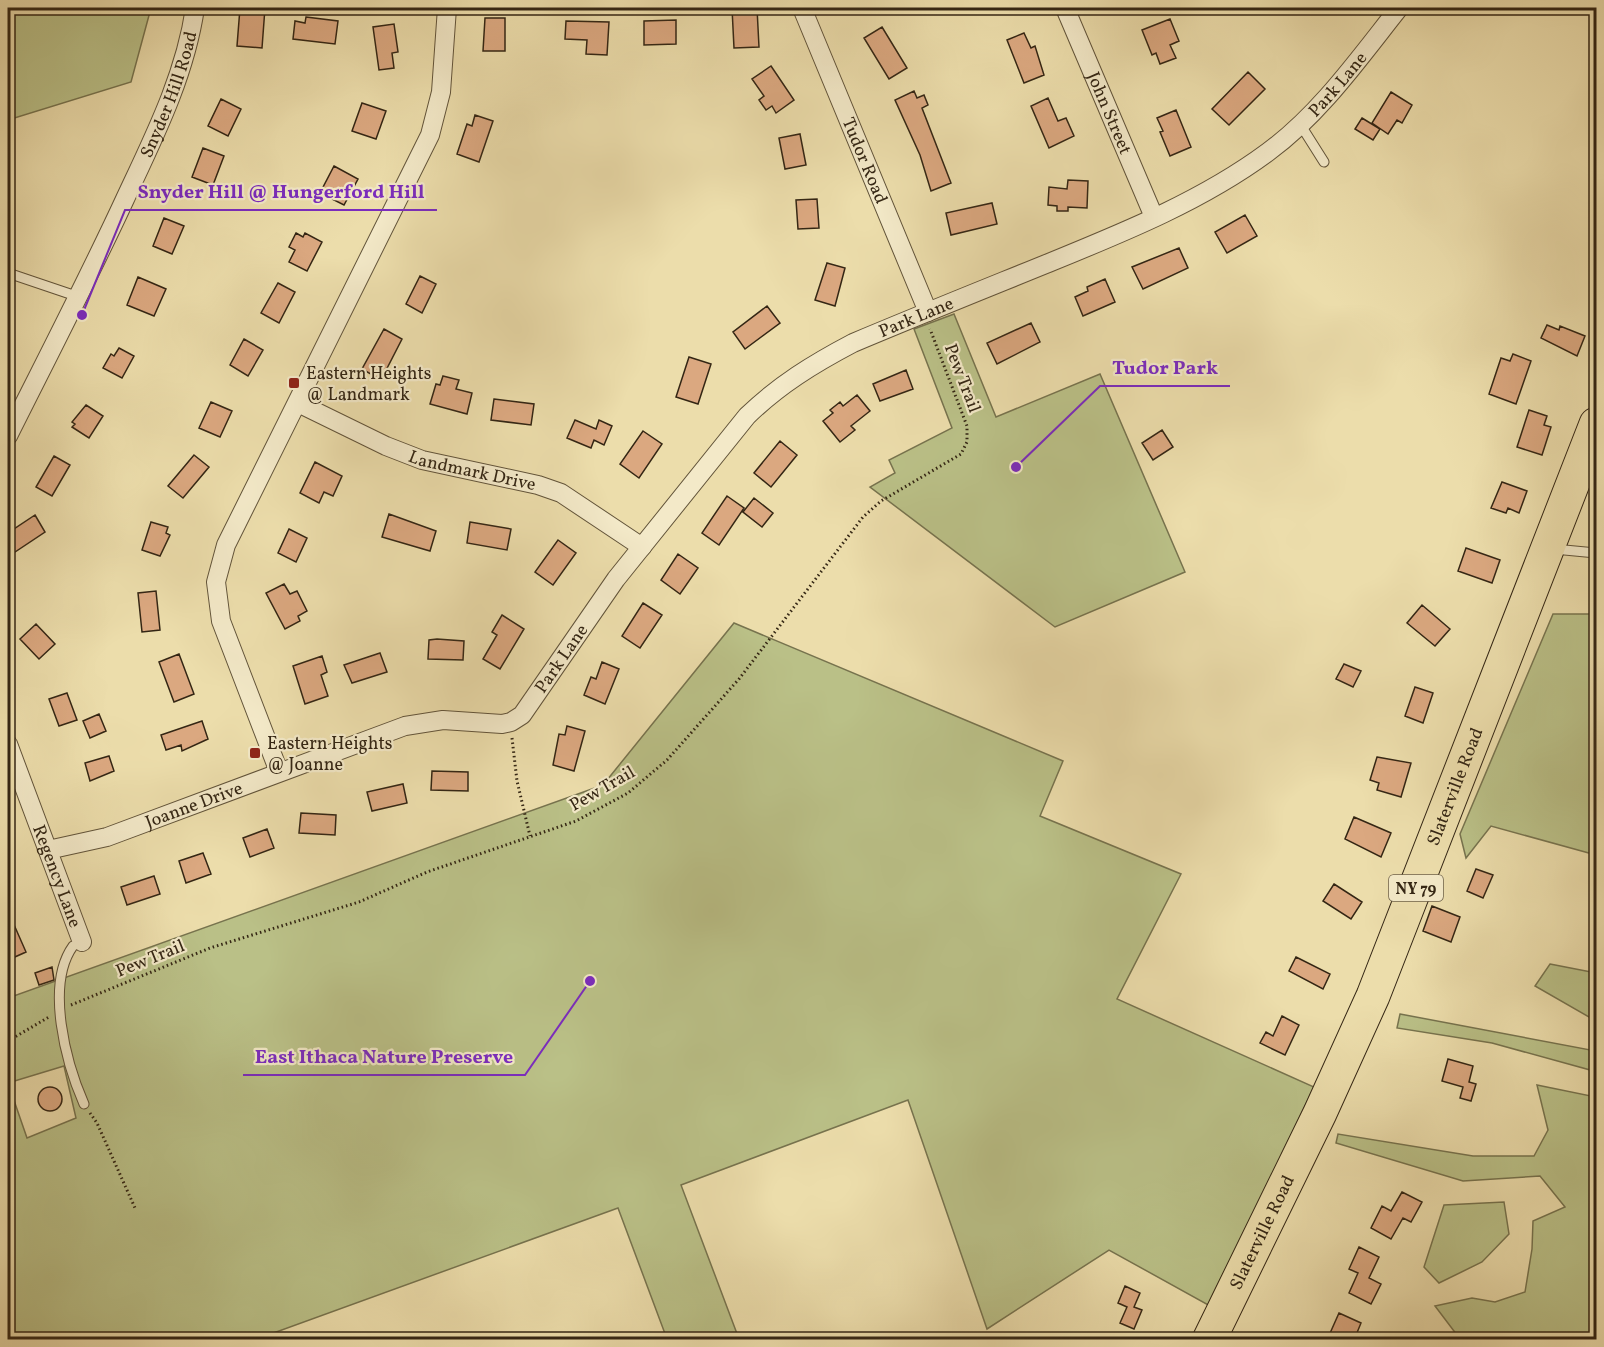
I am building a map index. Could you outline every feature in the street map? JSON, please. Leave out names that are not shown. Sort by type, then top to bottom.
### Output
[{"type":"highway","name":"Slaterville Road","points":[[1209,1340],[1320,1113],[1373,996],[1596,424]]},
{"type":"street","name":"Snyder Hill Road","points":[[8,436],[79,297],[165,114],[183,63],[195,8]]},
{"type":"street","points":[[279,772],[221,621],[216,582],[226,545],[430,135],[441,92],[447,8]]},
{"type":"street","name":"Tudor Road","points":[[802,8],[928,312]]},
{"type":"street","name":"John Street","points":[[1065,8],[1154,217]]},
{"type":"street","name":"Park Lane","points":[[511,722],[534,702],[616,579],[747,417],[768,396],[816,362],[853,343],[1109,238],[1236,174],[1270,151],[1300,124],[1348,72],[1399,8]]},
{"type":"street","name":"Landmark Drive","points":[[298,403],[386,446],[422,460],[538,484],[561,493],[642,547]]},
{"type":"street","name":"Joanne Drive","points":[[48,850],[107,837],[378,735],[426,721],[461,721],[491,725],[511,722]]},
{"type":"street","name":"Regency Lane","points":[[8,744],[82,942]]},
{"type":"lane","points":[[1300,124],[1324,162]]},
{"type":"lane","points":[[8,273],[79,297]]},
{"type":"lane","points":[[1549,548],[1596,553]]},
{"type":"lane","points":[[82,942],[73,946],[65,960],[60,988],[60,1010],[75,1083],[84,1104]]},
{"type":"path","name":"Pew Trail","points":[[8,1041],[60,1010],[210,948],[359,902],[427,872],[602,808],[645,780],[667,760],[739,679],[863,517],[881,501],[961,454],[967,442],[967,426],[930,328],[928,312]]},
{"type":"path","points":[[511,722],[517,780],[530,836]]},
{"type":"path","points":[[84,1104],[97,1122],[135,1208]]},
{"type":"green space","points":[[8,8],[151,8],[131,82],[8,120]]},
{"type":"green space","points":[[954,314],[996,417],[1100,374],[1185,572],[1055,627],[870,487],[895,473],[889,460],[952,428],[914,329]]},
{"type":"green space","points":[[1553,614],[1596,614],[1596,855],[1491,826],[1466,858],[1460,834]]},
{"type":"green space","points":[[734,623],[1063,761],[1040,816],[1181,874],[1117,999],[1314,1087],[1210,1306],[1109,1250],[987,1329],[908,1100],[681,1185],[739,1339],[667,1339],[618,1208],[257,1339],[8,1340],[8,998],[603,785]],"holes":[[[64,1066],[76,1118],[27,1138],[8,1083]]]},
{"type":"green space","points":[[1550,964],[1591,972],[1596,970],[1596,1021],[1535,986]]},
{"type":"green space","points":[[1400,1014],[1596,1051],[1596,1079],[1590,1070],[1492,1043],[1397,1028]]},
{"type":"green space","points":[[1537,1085],[1596,1097],[1596,1339],[1460,1339],[1435,1306],[1472,1298],[1495,1302],[1525,1292],[1532,1249],[1533,1221],[1565,1207],[1540,1176],[1463,1181],[1336,1143],[1338,1134],[1473,1156],[1534,1156],[1548,1130]]},
{"type":"green space","points":[[1504,1202],[1509,1234],[1482,1262],[1439,1283],[1424,1267],[1444,1205]]},
{"type":"building","points":[[240,8],[265,8],[262,48],[237,46]]},
{"type":"building","points":[[732,8],[757,8],[759,47],[734,48]]},
{"type":"building","points":[[306,17],[338,21],[335,44],[293,39],[295,21],[305,23]]},
{"type":"building","points":[[485,18],[505,18],[505,51],[483,51]]},
{"type":"building","points":[[1170,19],[1179,41],[1170,45],[1176,58],[1160,64],[1156,53],[1152,55],[1142,30]]},
{"type":"building","points":[[676,20],[676,44],[644,45],[644,21]]},
{"type":"building","points":[[566,21],[609,22],[607,55],[586,54],[587,40],[565,39]]},
{"type":"building","points":[[394,24],[398,52],[392,53],[394,68],[379,70],[373,27]]},
{"type":"building","points":[[882,27],[907,68],[889,79],[864,38]]},
{"type":"building","points":[[1024,33],[1031,48],[1035,46],[1044,75],[1024,83],[1007,40]]},
{"type":"building","points":[[771,66],[794,100],[776,113],[772,106],[766,110],[759,100],[764,96],[752,79]]},
{"type":"building","points":[[1248,72],[1265,89],[1229,125],[1212,109]]},
{"type":"building","points":[[914,91],[917,98],[924,95],[928,105],[922,108],[951,183],[931,191],[920,155],[895,100]]},
{"type":"building","points":[[1391,92],[1412,105],[1402,123],[1397,120],[1388,134],[1372,123]]},
{"type":"building","points":[[1048,98],[1058,121],[1066,118],[1074,136],[1049,148],[1031,106]]},
{"type":"building","points":[[221,99],[241,109],[228,136],[208,126]]},
{"type":"building","points":[[362,103],[386,111],[376,139],[352,131]]},
{"type":"building","points":[[1176,110],[1191,147],[1170,156],[1157,118]]},
{"type":"building","points":[[475,115],[493,121],[479,162],[457,154],[467,124],[472,126]]},
{"type":"building","points":[[1362,118],[1380,129],[1373,140],[1355,129]]},
{"type":"building","points":[[800,134],[806,165],[785,169],[779,138]]},
{"type":"building","points":[[203,148],[224,156],[213,185],[192,177]]},
{"type":"building","points":[[334,166],[358,179],[344,205],[320,193]]},
{"type":"building","points":[[1068,180],[1088,181],[1087,208],[1068,207],[1068,211],[1057,211],[1057,206],[1048,205],[1049,187],[1067,189]]},
{"type":"building","points":[[817,199],[819,228],[798,229],[796,200]]},
{"type":"building","points":[[992,203],[997,224],[951,235],[946,213]]},
{"type":"building","points":[[1245,215],[1257,236],[1227,253],[1215,232]]},
{"type":"building","points":[[164,218],[184,226],[172,254],[153,246]]},
{"type":"building","points":[[296,233],[303,237],[305,233],[322,242],[307,271],[289,262],[295,250],[289,247]]},
{"type":"building","points":[[1179,248],[1188,268],[1143,289],[1132,267]]},
{"type":"building","points":[[827,263],[845,268],[835,306],[815,300]]},
{"type":"building","points":[[420,276],[436,284],[422,313],[406,304]]},
{"type":"building","points":[[138,277],[166,289],[154,316],[127,305]]},
{"type":"building","points":[[1105,279],[1115,302],[1083,316],[1075,297],[1088,291],[1087,287]]},
{"type":"building","points":[[278,283],[295,292],[279,323],[261,313]]},
{"type":"building","points":[[767,306],[780,323],[745,349],[733,332]]},
{"type":"building","points":[[1031,323],[1040,342],[997,364],[987,343]]},
{"type":"building","points":[[1547,325],[1559,330],[1560,326],[1585,336],[1577,356],[1541,338]]},
{"type":"building","points":[[384,329],[402,339],[381,380],[362,369]]},
{"type":"building","points":[[244,339],[263,350],[248,376],[230,365]]},
{"type":"building","points":[[119,348],[134,356],[122,378],[103,368],[111,354],[114,356]]},
{"type":"building","points":[[1513,354],[1531,361],[1516,404],[1489,394],[1501,358],[1510,361]]},
{"type":"building","points":[[689,357],[711,364],[698,404],[676,397]]},
{"type":"building","points":[[906,370],[913,389],[880,401],[873,384]]},
{"type":"building","points":[[443,376],[459,380],[456,389],[472,393],[467,414],[430,404],[436,384],[440,385]]},
{"type":"building","points":[[857,395],[870,411],[851,426],[855,430],[840,442],[823,421],[833,413],[830,410],[840,402],[843,406]]},
{"type":"building","points":[[494,399],[534,404],[531,425],[491,420]]},
{"type":"building","points":[[211,402],[232,411],[220,437],[199,428]]},
{"type":"building","points":[[86,405],[103,416],[89,438],[72,427],[75,424],[72,422]]},
{"type":"building","points":[[1529,410],[1547,416],[1544,425],[1551,427],[1542,455],[1517,447]]},
{"type":"building","points":[[575,420],[596,429],[599,420],[612,426],[604,445],[594,440],[591,448],[567,438]]},
{"type":"building","points":[[1162,430],[1173,447],[1153,460],[1142,443]]},
{"type":"building","points":[[643,431],[662,444],[639,478],[620,464]]},
{"type":"building","points":[[780,441],[797,455],[771,487],[754,473]]},
{"type":"building","points":[[194,455],[209,467],[183,498],[168,486]]},
{"type":"building","points":[[54,456],[70,465],[52,496],[36,487]]},
{"type":"building","points":[[315,462],[342,476],[333,496],[324,492],[319,503],[300,493]]},
{"type":"building","points":[[1502,482],[1527,491],[1519,513],[1508,508],[1506,513],[1491,508]]},
{"type":"building","points":[[727,496],[744,508],[719,545],[702,533]]},
{"type":"building","points":[[754,498],[773,513],[762,527],[743,512]]},
{"type":"building","points":[[389,514],[436,531],[430,551],[382,537]]},
{"type":"building","points":[[35,515],[45,532],[15,552],[8,541],[8,533]]},
{"type":"building","points":[[151,522],[168,527],[166,533],[170,535],[160,556],[142,550]]},
{"type":"building","points":[[470,522],[511,529],[507,550],[467,543]]},
{"type":"building","points":[[289,529],[307,538],[296,562],[278,553]]},
{"type":"building","points":[[558,540],[576,553],[553,585],[535,572]]},
{"type":"building","points":[[1466,548],[1500,560],[1492,583],[1458,571]]},
{"type":"building","points":[[678,554],[698,568],[680,594],[661,580]]},
{"type":"building","points":[[284,584],[290,594],[297,591],[307,611],[298,616],[300,621],[285,629],[266,593]]},
{"type":"building","points":[[156,591],[160,630],[142,632],[138,593]]},
{"type":"building","points":[[643,603],[662,615],[640,648],[622,636]]},
{"type":"building","points":[[1422,605],[1450,629],[1435,646],[1407,623]]},
{"type":"building","points":[[502,615],[524,629],[500,669],[483,659],[497,635],[492,632]]},
{"type":"building","points":[[36,624],[55,644],[39,659],[20,639]]},
{"type":"building","points":[[429,640],[464,641],[463,660],[428,659]]},
{"type":"building","points":[[380,653],[387,672],[352,683],[344,665]]},
{"type":"building","points":[[179,654],[194,694],[174,702],[159,662]]},
{"type":"building","points":[[322,656],[327,672],[321,675],[328,696],[305,704],[293,666]]},
{"type":"building","points":[[602,662],[619,669],[605,704],[584,695],[591,677],[596,679]]},
{"type":"building","points":[[1344,664],[1361,671],[1353,687],[1336,679]]},
{"type":"building","points":[[1415,687],[1433,693],[1423,723],[1405,716]]},
{"type":"building","points":[[67,693],[77,720],[59,726],[49,699]]},
{"type":"building","points":[[99,714],[106,731],[90,738],[83,721]]},
{"type":"building","points":[[202,721],[208,739],[182,751],[181,745],[166,750],[161,735]]},
{"type":"building","points":[[567,726],[585,731],[574,771],[553,765],[559,734],[565,735]]},
{"type":"building","points":[[109,756],[114,771],[90,781],[85,763]]},
{"type":"building","points":[[1377,757],[1411,763],[1401,797],[1377,790],[1379,783],[1370,780]]},
{"type":"building","points":[[432,771],[468,772],[468,791],[431,790]]},
{"type":"building","points":[[403,784],[407,803],[372,811],[367,792]]},
{"type":"building","points":[[301,813],[336,815],[335,835],[299,833]]},
{"type":"building","points":[[1354,817],[1391,833],[1381,857],[1345,839]]},
{"type":"building","points":[[267,829],[274,848],[250,857],[243,838]]},
{"type":"building","points":[[203,853],[211,874],[186,883],[179,861]]},
{"type":"building","points":[[1476,869],[1493,875],[1483,898],[1467,891]]},
{"type":"building","points":[[154,876],[160,894],[127,905],[121,887]]},
{"type":"building","points":[[1334,884],[1362,902],[1351,919],[1323,901]]},
{"type":"building","points":[[1432,906],[1460,917],[1451,942],[1423,931]]},
{"type":"building","points":[[8,911],[26,952],[8,960]]},
{"type":"building","points":[[1296,957],[1330,974],[1323,989],[1289,971]]},
{"type":"building","points":[[52,967],[54,980],[39,985],[35,973]]},
{"type":"building","points":[[1282,1016],[1299,1025],[1285,1055],[1260,1043],[1266,1032],[1273,1036]]},
{"type":"building","points":[[1448,1059],[1473,1066],[1469,1082],[1476,1084],[1471,1101],[1460,1098],[1463,1087],[1442,1081]]},
{"type":"building","points":[[50,1087],[55,1088],[61,1094],[61,1104],[55,1110],[50,1111],[45,1110],[39,1104],[38,1099],[39,1094],[45,1088]]},
{"type":"building","points":[[1402,1192],[1422,1202],[1411,1222],[1403,1218],[1391,1239],[1371,1228],[1382,1206],[1391,1211]]},
{"type":"building","points":[[1359,1247],[1379,1257],[1369,1278],[1381,1284],[1371,1304],[1349,1293],[1358,1273],[1349,1269]]},
{"type":"building","points":[[1125,1286],[1140,1293],[1134,1307],[1142,1310],[1134,1329],[1120,1323],[1127,1307],[1118,1303]]},
{"type":"building","points":[[1339,1313],[1361,1323],[1354,1340],[1327,1340]]},
{"type":"place","name":"Snyder Hill @ Hungerford Hill","points":[[82,315]]},
{"type":"place","name":"Eastern Heights @ Landmark","points":[[294,383]]},
{"type":"place","name":"Tudor Park","points":[[1016,467]]},
{"type":"place","name":"Eastern Heights @ Joanne","points":[[255,753]]},
{"type":"place","name":"East Ithaca Nature Preserve","points":[[590,981]]}]
